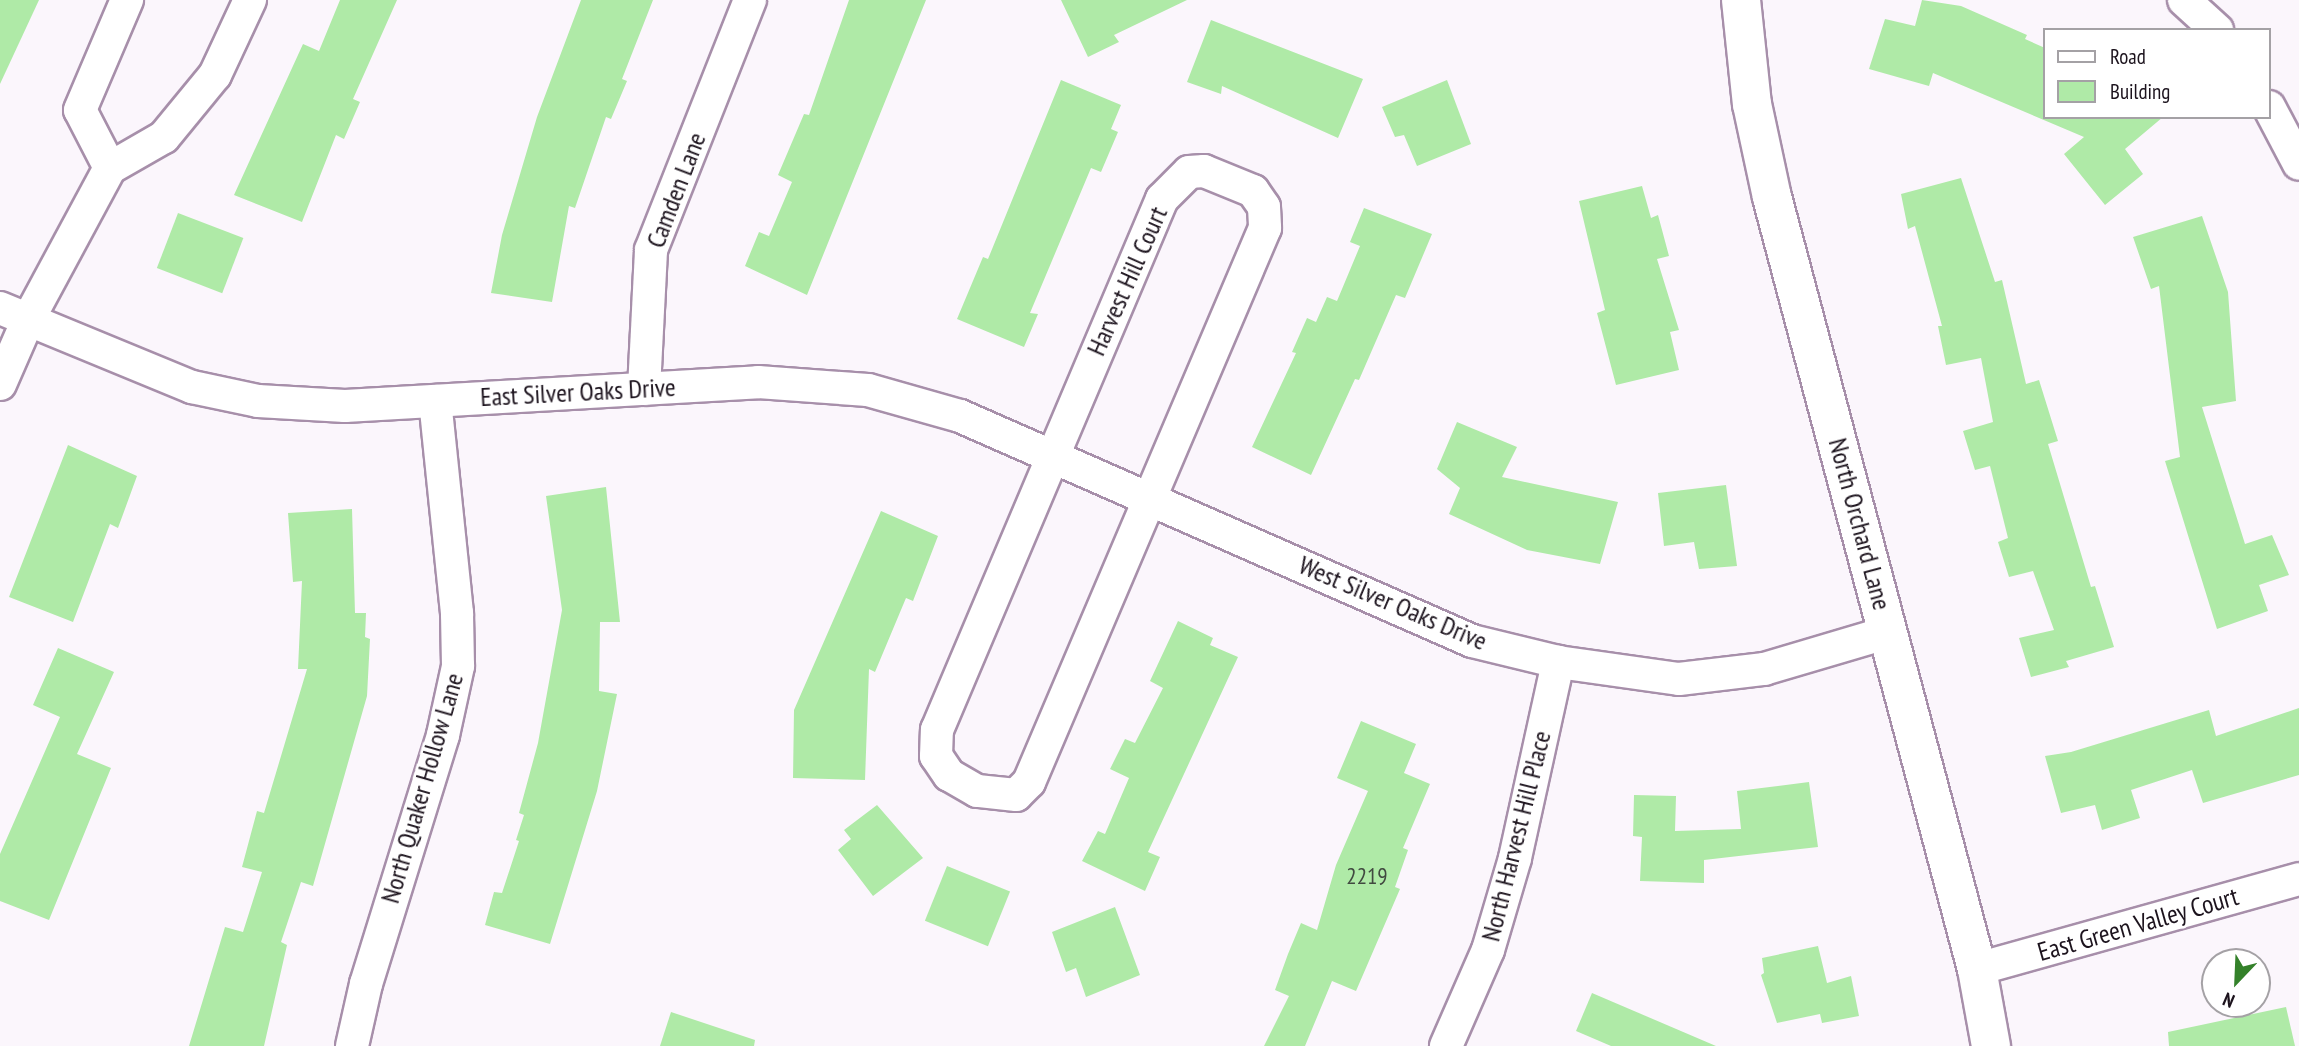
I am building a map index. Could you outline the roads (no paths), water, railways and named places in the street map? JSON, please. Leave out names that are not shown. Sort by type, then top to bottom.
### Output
[{"type":"street","points":[[110,167],[80,110],[127,0]]},
{"type":"street","points":[[0,384],[14,314],[110,167],[164,137],[215,75],[250,0]]},
{"type":"street","name":"Camden Lane","points":[[644,389],[651,250],[750,0]]},
{"type":"street","name":"North Orchard Lane","points":[[1741,0],[1752,104],[1772,197],[1977,969],[1991,1046]]},
{"type":"street","points":[[2184,0],[2215,28]]},
{"type":"street","points":[[2271,111],[2299,164]]},
{"type":"street","name":"Harvest Hill Court","points":[[1204,171],[1253,191],[1264,207],[1265,228],[1029,782],[1016,795],[977,791],[949,775],[936,756],[937,730],[1052,455],[1162,199],[1189,172],[1204,171]]},
{"type":"street","name":"East Silver Oaks Drive","points":[[14,314],[192,387],[258,401],[345,406],[758,382],[868,390],[960,416],[1152,498]]},
{"type":"street","name":"North Quaker Hollow Lane","points":[[352,1046],[366,984],[443,735],[458,666],[457,613],[435,401]]},
{"type":"street","name":"West Silver Oaks Drive","points":[[1152,498],[1472,641],[1558,662],[1679,679],[1765,669],[1889,632]]},
{"type":"street","name":"North Harvest Hill Place","points":[[1446,1046],[1488,950],[1516,858],[1558,662]]},
{"type":"street","name":"East Green Valley Court","points":[[1977,969],[2299,879]]}]
